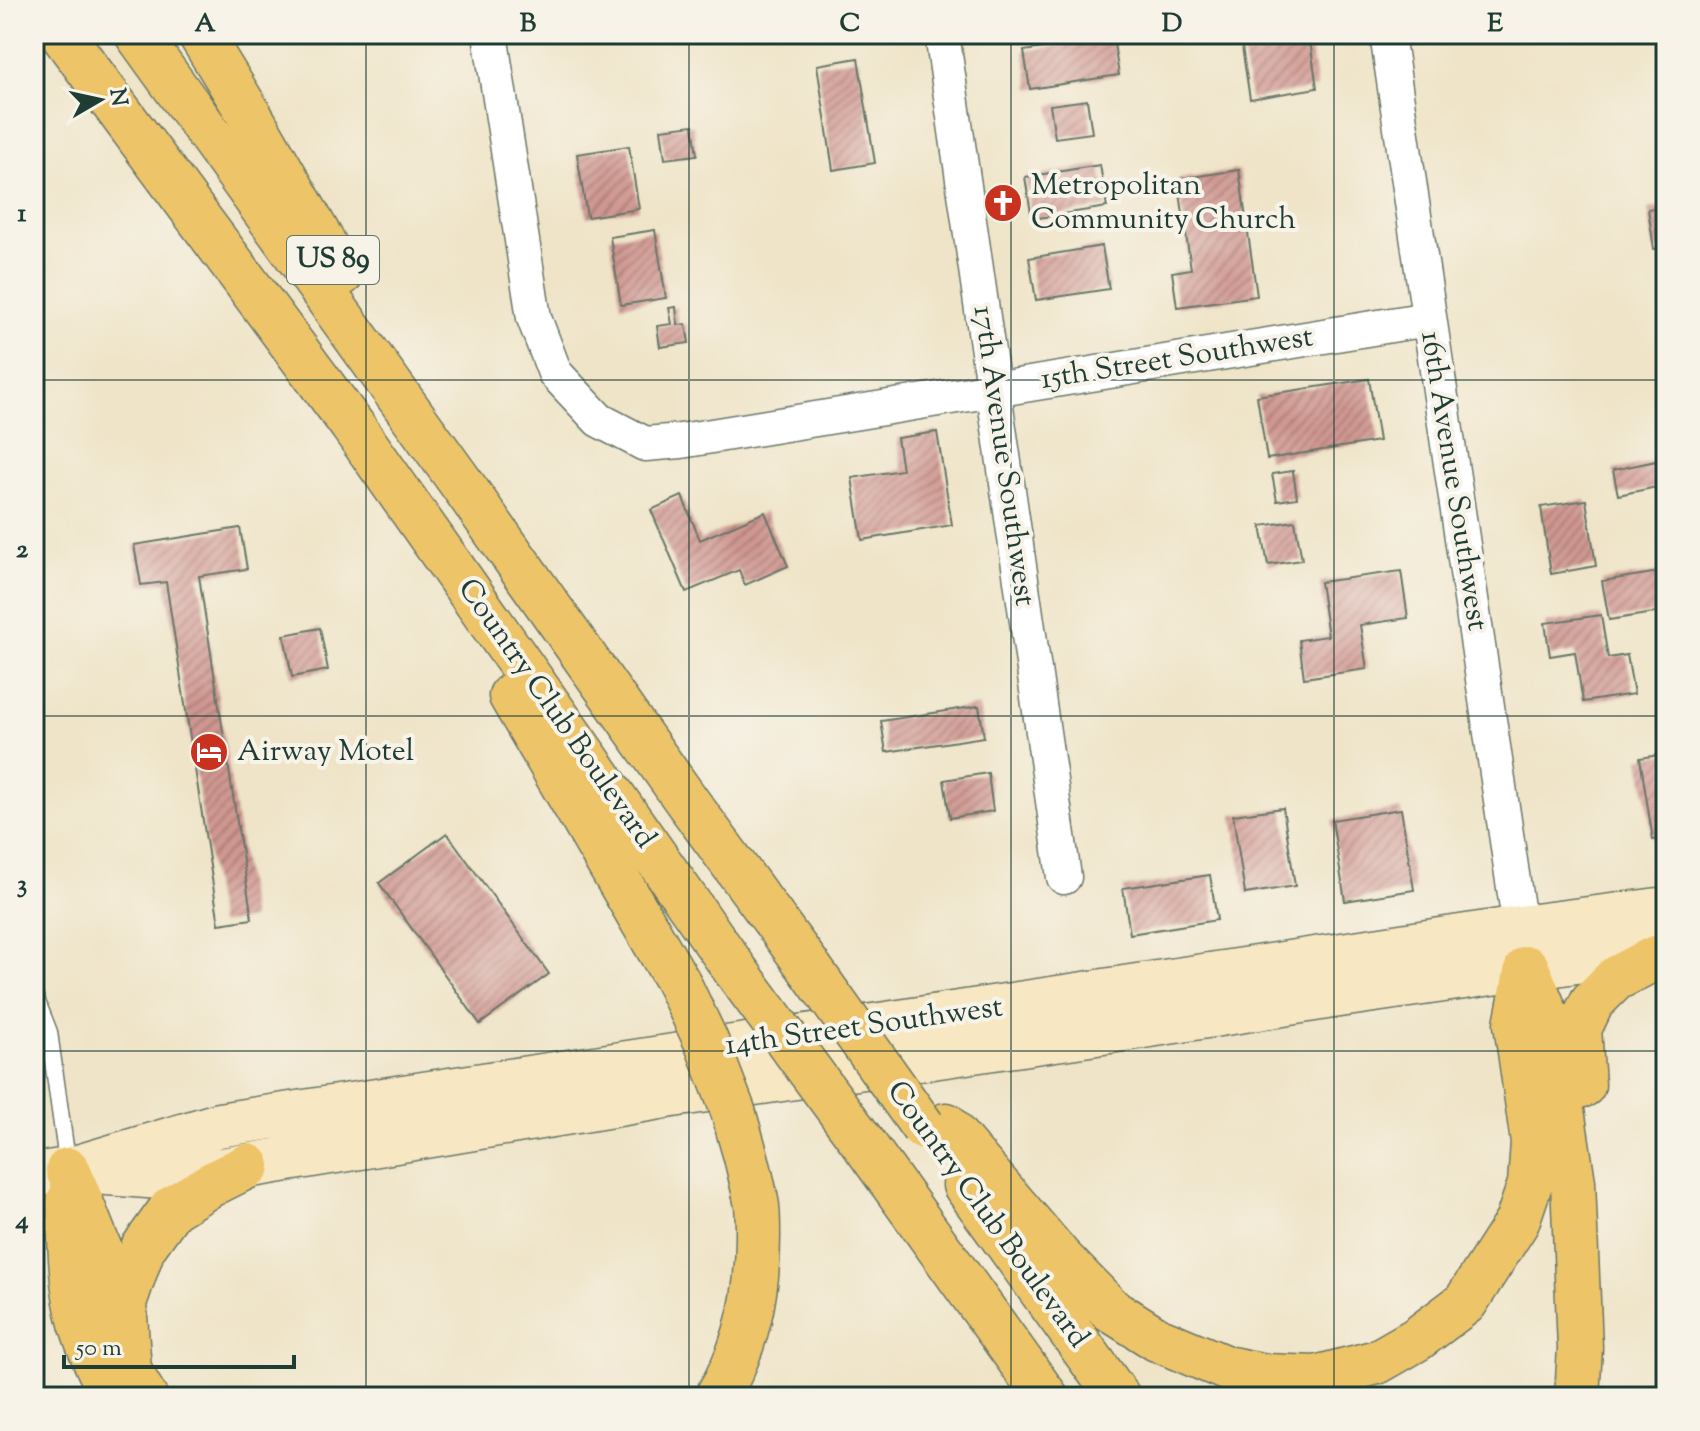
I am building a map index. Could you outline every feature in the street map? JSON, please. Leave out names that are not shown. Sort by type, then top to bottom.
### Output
[{"type":"highway","name":"Country Club Boulevard","points":[[62,34],[352,425],[736,971],[1046,1397]]},
{"type":"highway","points":[[137,34],[464,487]]},
{"type":"highway","name":"US 89","points":[[200,34],[464,487]]},
{"type":"highway","points":[[352,425],[678,982],[706,1041],[733,1111],[757,1208],[758,1256],[754,1302],[742,1347],[717,1397]]},
{"type":"highway","name":"Country Club Boulevard","points":[[464,487],[836,1005],[934,1126],[1118,1397]]},
{"type":"highway","points":[[934,1126],[1111,1310],[1157,1339],[1226,1368],[1266,1376],[1316,1378],[1377,1362],[1417,1339],[1465,1303],[1517,1222],[1530,1184],[1533,1142],[1516,1024],[1524,948]]},
{"type":"highway","points":[[1524,948],[1548,1019],[1573,1182],[1580,1348],[1577,1397]]},
{"type":"highway","points":[[1576,1251],[1587,1175],[1579,1029],[1592,1002],[1615,979],[1666,955]]},
{"type":"highway","points":[[129,1388],[124,1303],[143,1248],[171,1209],[248,1166]]},
{"type":"highway","points":[[51,1173],[100,1250],[129,1388]]},
{"type":"street","name":"15th Street Southwest","points":[[490,34],[534,318],[555,373],[599,420],[645,444],[681,441],[1428,319]]},
{"type":"street","name":"17th Avenue Southwest","points":[[942,34],[1064,877]]},
{"type":"street","name":"16th Avenue Southwest","points":[[1387,34],[1524,948]]},
{"type":"street","name":"14th Street Southwest","points":[[51,1173],[174,1178],[248,1166],[1524,948],[1666,909]]},
{"type":"street","name":"14th Street Southwest","points":[[51,1173],[219,1125],[1524,948],[1666,948]]},
{"type":"lane","points":[[34,994],[49,1032],[51,1173]]},
{"type":"building","points":[[1240,34],[1309,34],[1317,88],[1250,99]]},
{"type":"building","points":[[1113,37],[1119,75],[1030,89],[1024,51]]},
{"type":"building","points":[[858,58],[875,163],[833,170],[817,65]]},
{"type":"building","points":[[1087,100],[1092,133],[1055,138],[1050,105]]},
{"type":"building","points":[[693,125],[697,155],[665,159],[661,129]]},
{"type":"building","points":[[629,146],[639,209],[587,217],[577,154]]},
{"type":"building","points":[[1100,165],[1107,207],[1032,219],[1025,177]]},
{"type":"building","points":[[1239,170],[1257,296],[1177,307],[1172,272],[1191,269],[1178,179]]},
{"type":"building","points":[[1666,206],[1666,248],[1654,249],[1648,209]]},
{"type":"building","points":[[655,230],[666,298],[621,305],[610,237]]},
{"type":"building","points":[[1102,246],[1109,289],[1036,300],[1029,258]]},
{"type":"building","points":[[676,307],[678,325],[686,324],[689,343],[660,347],[657,326],[672,324],[669,308]]},
{"type":"building","points":[[1369,379],[1379,441],[1267,459],[1257,396]]},
{"type":"building","points":[[937,432],[952,525],[862,540],[852,478],[902,470],[897,438]]},
{"type":"building","points":[[1656,461],[1662,486],[1618,495],[1613,470]]},
{"type":"building","points":[[1293,471],[1297,498],[1277,501],[1272,474]]},
{"type":"building","points":[[682,496],[700,540],[765,512],[788,566],[745,585],[739,570],[686,592],[651,510]]},
{"type":"building","points":[[1586,500],[1596,566],[1551,574],[1541,507]]},
{"type":"building","points":[[1295,521],[1302,560],[1268,565],[1261,526]]},
{"type":"building","name":"Airway Motel","points":[[240,528],[247,569],[199,576],[252,919],[219,924],[166,582],[141,585],[134,545]]},
{"type":"building","points":[[1401,571],[1408,618],[1360,625],[1367,669],[1304,678],[1299,640],[1328,636],[1320,582]]},
{"type":"building","points":[[1666,571],[1666,611],[1609,620],[1602,581]]},
{"type":"building","points":[[1601,615],[1608,658],[1627,655],[1634,694],[1583,702],[1575,652],[1550,656],[1545,623]]},
{"type":"building","points":[[320,628],[328,670],[292,677],[284,635]]},
{"type":"building","points":[[979,706],[984,737],[886,752],[881,721]]},
{"type":"building","points":[[1666,754],[1666,838],[1653,840],[1640,758]]},
{"type":"building","points":[[988,773],[993,811],[950,818],[944,780]]},
{"type":"building","points":[[1283,808],[1295,886],[1245,894],[1233,815]]},
{"type":"building","points":[[1401,809],[1414,890],[1345,901],[1332,820]]},
{"type":"building","points":[[447,833],[549,974],[480,1024],[379,883]]},
{"type":"building","points":[[1210,875],[1217,920],[1130,934],[1123,888]]},
{"type":"place","name":"Metropolitan Community Church","points":[[1003,203]]},
{"type":"place","name":"Airway Motel","points":[[209,752]]}]
